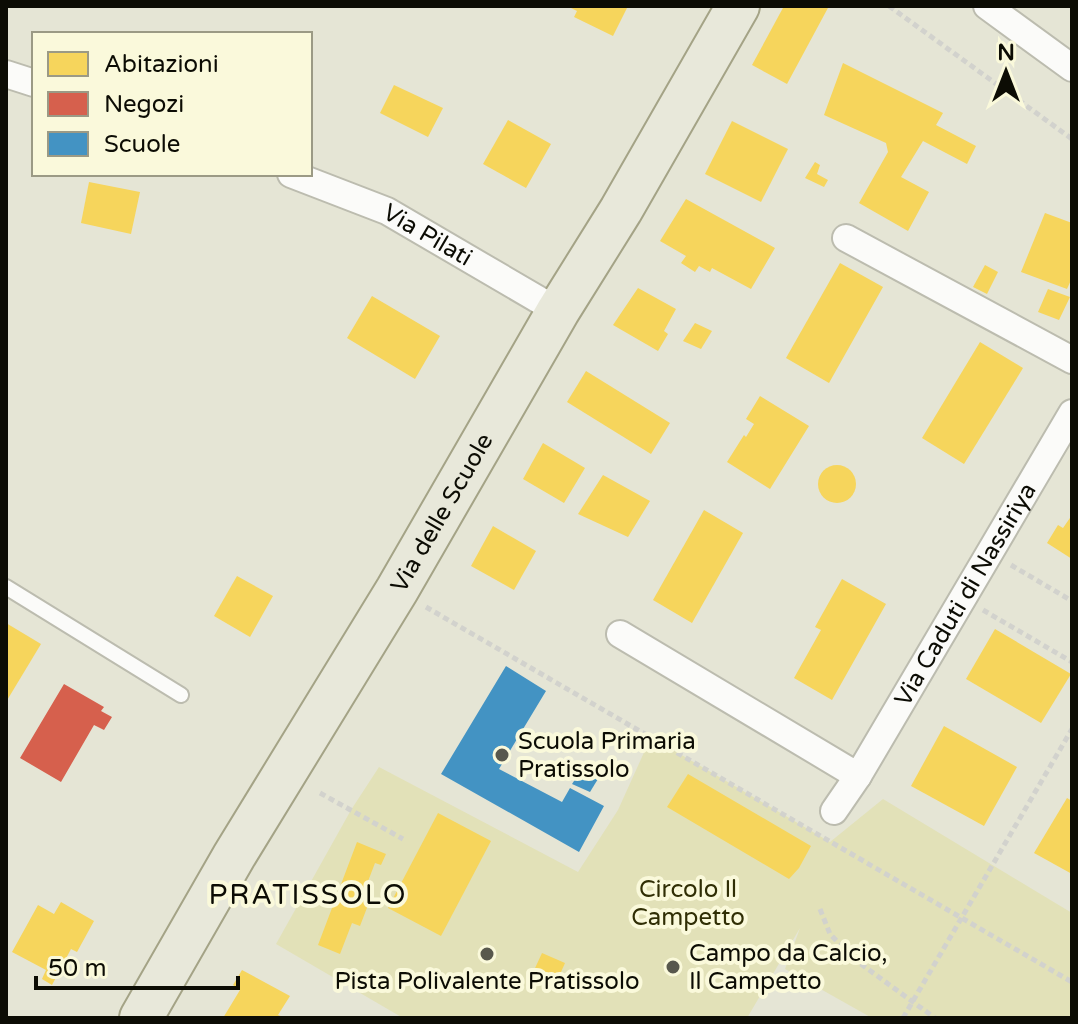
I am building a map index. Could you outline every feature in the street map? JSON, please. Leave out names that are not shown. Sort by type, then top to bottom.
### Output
[{"type":"main road","name":"Via delle Scuole","points":[[141,1018],[242,843],[397,590],[738,6]]},
{"type":"street","points":[[987,6],[1072,68]]},
{"type":"street","points":[[6,74],[32,82]]},
{"type":"street","name":"Via Pilati","points":[[296,176],[387,211],[558,311]]},
{"type":"street","points":[[846,238],[1072,360]]},
{"type":"street","name":"Via Caduti di Nassiriya","points":[[834,811],[858,776],[1072,413]]},
{"type":"street","points":[[620,634],[858,776]]},
{"type":"lane","points":[[6,587],[181,695]]},
{"type":"path","points":[[889,6],[1072,139]]},
{"type":"path","points":[[990,552],[1072,601]]},
{"type":"path","points":[[963,598],[1072,662]]},
{"type":"path","points":[[416,602],[1072,982]]},
{"type":"path","points":[[903,1018],[1072,729]]},
{"type":"path","points":[[320,793],[403,839]]},
{"type":"path","points":[[820,909],[830,934],[854,959],[935,1018]]},
{"type":"green space","name":"Circolo Il Campetto","points":[[651,737],[830,842],[883,799],[1072,913],[1072,1018],[872,1018],[785,969],[800,928],[747,1018],[403,1018],[276,944],[351,810],[379,767],[578,872],[618,810]]},
{"type":"building: Abitazioni","points":[[567,6],[628,6],[613,36],[574,17],[577,11]]},
{"type":"building: Abitazioni","points":[[784,6],[829,6],[787,84],[752,65]]},
{"type":"building: Abitazioni","points":[[843,63],[943,113],[936,125],[976,146],[967,164],[923,141],[901,177],[929,192],[908,231],[859,203],[888,152],[886,143],[824,115]]},
{"type":"building: Abitazioni","points":[[394,85],[443,108],[428,137],[380,113]]},
{"type":"building: Abitazioni","points":[[508,120],[551,144],[526,188],[483,164]]},
{"type":"building: Abitazioni","points":[[732,121],[788,149],[761,202],[705,174]]},
{"type":"building: Abitazioni","points":[[815,162],[820,165],[817,174],[828,180],[824,187],[805,178]]},
{"type":"building: Abitazioni","points":[[89,182],[140,192],[131,234],[81,223]]},
{"type":"building: Abitazioni","points":[[686,199],[775,248],[751,289],[712,268],[710,272],[699,266],[695,272],[681,263],[686,256],[660,241]]},
{"type":"building: Abitazioni","points":[[1045,213],[1072,223],[1072,278],[1067,289],[1021,272]]},
{"type":"building: Abitazioni","points":[[840,263],[883,287],[829,383],[786,358]]},
{"type":"building: Abitazioni","points":[[985,265],[998,272],[987,294],[973,287]]},
{"type":"building: Abitazioni","points":[[638,288],[676,309],[664,331],[668,334],[658,351],[613,325]]},
{"type":"building: Abitazioni","points":[[1048,289],[1070,297],[1059,320],[1038,312]]},
{"type":"building: Abitazioni","points":[[372,296],[440,336],[415,379],[347,338]]},
{"type":"building: Abitazioni","points":[[695,323],[712,331],[701,349],[683,341]]},
{"type":"building: Abitazioni","points":[[980,342],[1023,368],[964,464],[922,438]]},
{"type":"building: Abitazioni","points":[[586,371],[670,423],[651,454],[567,402]]},
{"type":"building: Abitazioni","points":[[760,396],[809,426],[770,489],[727,462],[754,424],[746,419]]},
{"type":"building: Abitazioni","points":[[543,443],[585,468],[564,503],[523,479]]},
{"type":"building: Abitazioni","points":[[837,465],[850,471],[856,484],[850,497],[837,503],[824,497],[818,484],[824,471]]},
{"type":"building: Abitazioni","points":[[603,475],[650,501],[628,537],[578,514]]},
{"type":"building: Abitazioni","points":[[704,510],[743,533],[692,623],[653,600]]},
{"type":"building: Abitazioni","points":[[1072,515],[1072,559],[1047,543],[1058,525],[1063,528]]},
{"type":"building: Abitazioni","points":[[493,526],[536,551],[514,590],[471,566]]},
{"type":"building: Abitazioni","points":[[237,576],[273,596],[250,637],[214,616]]},
{"type":"building: Abitazioni","points":[[842,579],[886,604],[832,700],[794,678],[821,630],[815,627]]},
{"type":"building: Abitazioni","points":[[6,623],[41,644],[6,702]]},
{"type":"building: Abitazioni","points":[[995,629],[1071,674],[1041,723],[966,679]]},
{"type":"building: Abitazioni","points":[[944,726],[1017,767],[984,826],[911,786]]},
{"type":"building: Abitazioni","points":[[688,774],[811,846],[789,879],[667,807]]},
{"type":"building: Abitazioni","points":[[1067,798],[1072,801],[1072,874],[1034,853]]},
{"type":"building: Abitazioni","points":[[438,813],[491,841],[441,936],[388,908]]},
{"type":"building: Abitazioni","points":[[357,842],[386,854],[381,865],[375,863],[362,897],[370,900],[360,926],[352,923],[340,954],[318,945]]},
{"type":"building: Abitazioni","points":[[61,902],[94,921],[77,952],[71,949],[52,985],[42,979],[46,970],[12,952],[38,905],[54,914]]},
{"type":"building: Abitazioni","points":[[542,953],[565,963],[553,990],[530,979]]},
{"type":"building: Abitazioni","points":[[242,970],[290,996],[278,1015],[286,1018],[223,1018],[240,990],[233,985]]},
{"type":"building: Negozi","points":[[64,684],[104,707],[101,711],[112,717],[104,730],[94,725],[61,782],[20,758]]},
{"type":"building: Scuole","points":[[506,666],[546,691],[499,769],[562,802],[570,788],[604,806],[579,852],[441,774]]},
{"type":"building: Scuole","points":[[584,766],[601,774],[590,792],[572,784]]},
{"type":"place","name":"Scuola Primaria Pratissolo","points":[[502,755]]},
{"type":"place","name":"Pista Polivalente Pratissolo","points":[[487,954]]},
{"type":"place","name":"Campo da Calcio, Il Campetto","points":[[673,967]]},
{"type":"district","name":"PRATISSOLO","points":[[308,894]]}]
